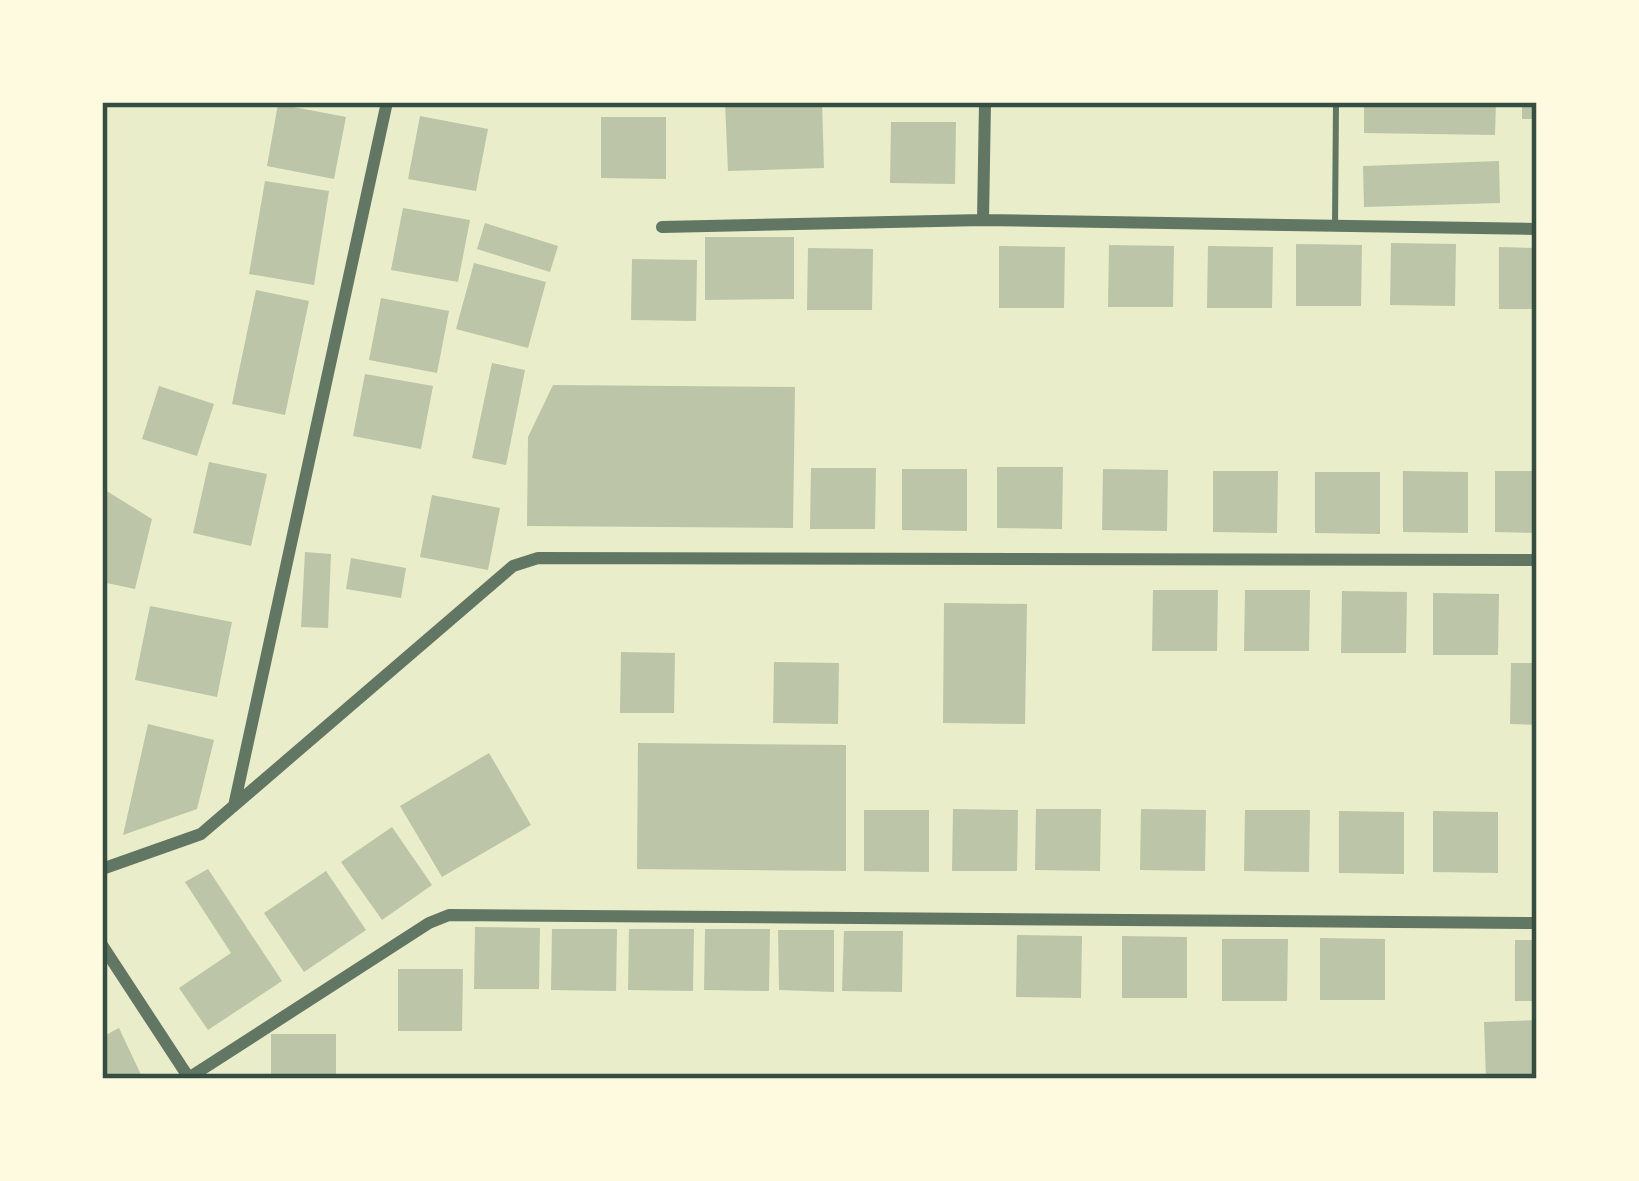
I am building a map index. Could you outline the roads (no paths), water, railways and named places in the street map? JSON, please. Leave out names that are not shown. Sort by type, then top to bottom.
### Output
[{"type":"street","points":[[234,807],[387,102]]},
{"type":"street","points":[[983,220],[986,102]]},
{"type":"street","points":[[662,226],[983,220],[1537,229]]},
{"type":"street","points":[[102,869],[201,834],[513,566],[538,558],[1537,560]]},
{"type":"street","points":[[102,945],[188,1078],[429,923],[449,915],[1537,923]]},
{"type":"lane","points":[[1335,226],[1336,102]]}]
